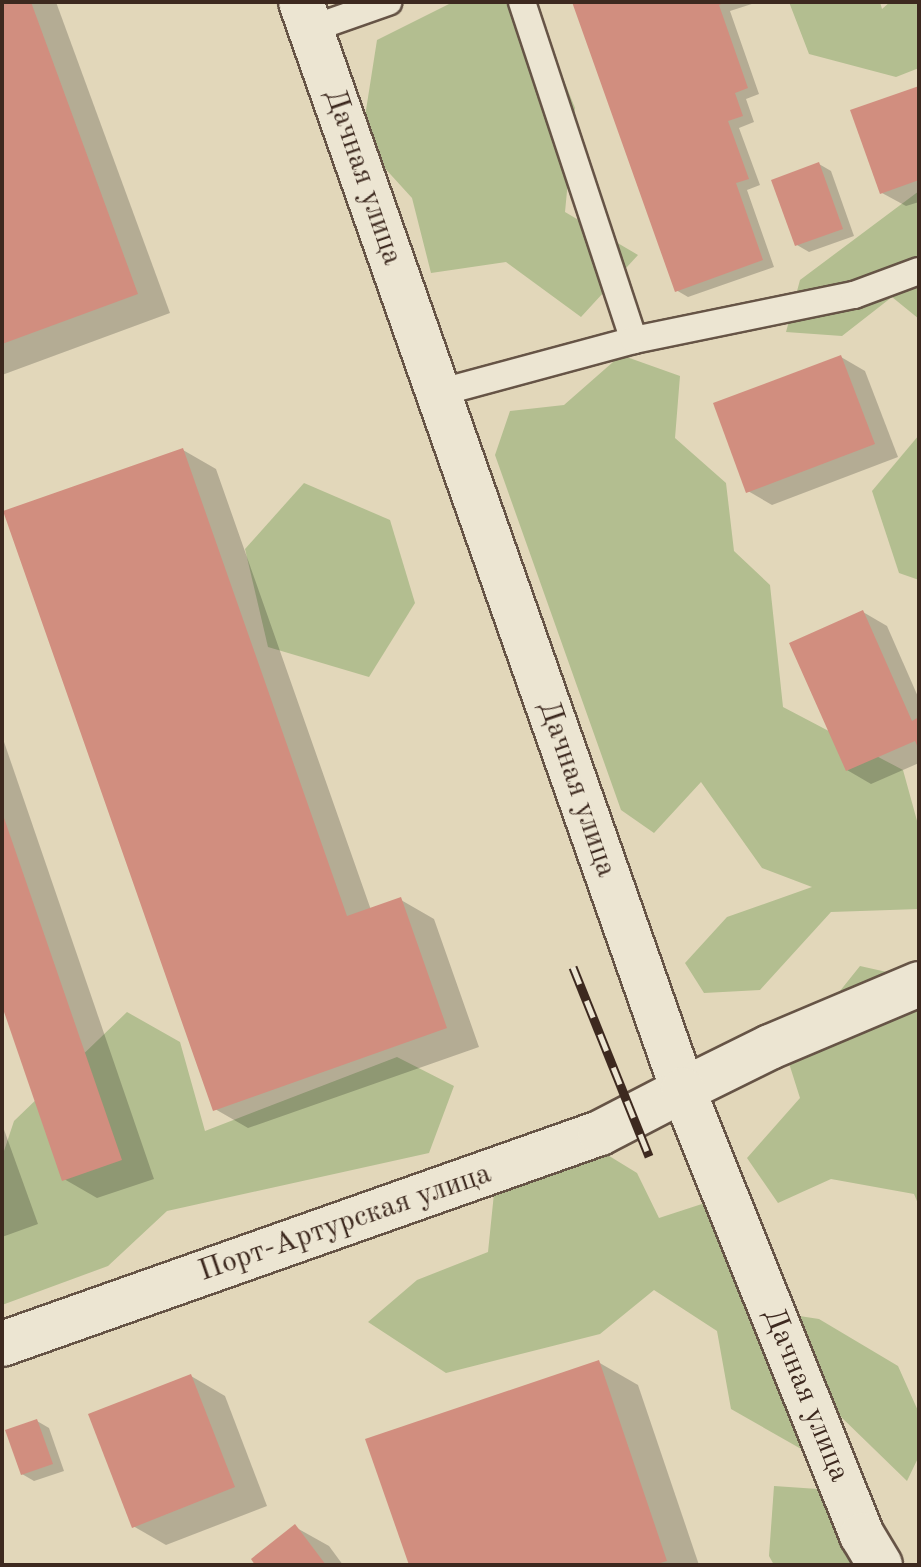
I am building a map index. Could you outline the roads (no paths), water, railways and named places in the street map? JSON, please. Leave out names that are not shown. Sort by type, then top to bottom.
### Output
[{"type":"street","name":"Дачная улица","points":[[306,16],[683,1090],[862,1535],[880,1565]]},
{"type":"street","name":"Порт-Артурская улица","points":[[2,1344],[600,1133],[770,1047],[919,984]]},
{"type":"lane","points":[[306,16],[388,2]]},
{"type":"lane","points":[[522,2],[634,340]]},
{"type":"lane","points":[[438,393],[634,340],[854,295],[919,271]]},
{"type":"railway","points":[[573,967],[649,1156]]}]
